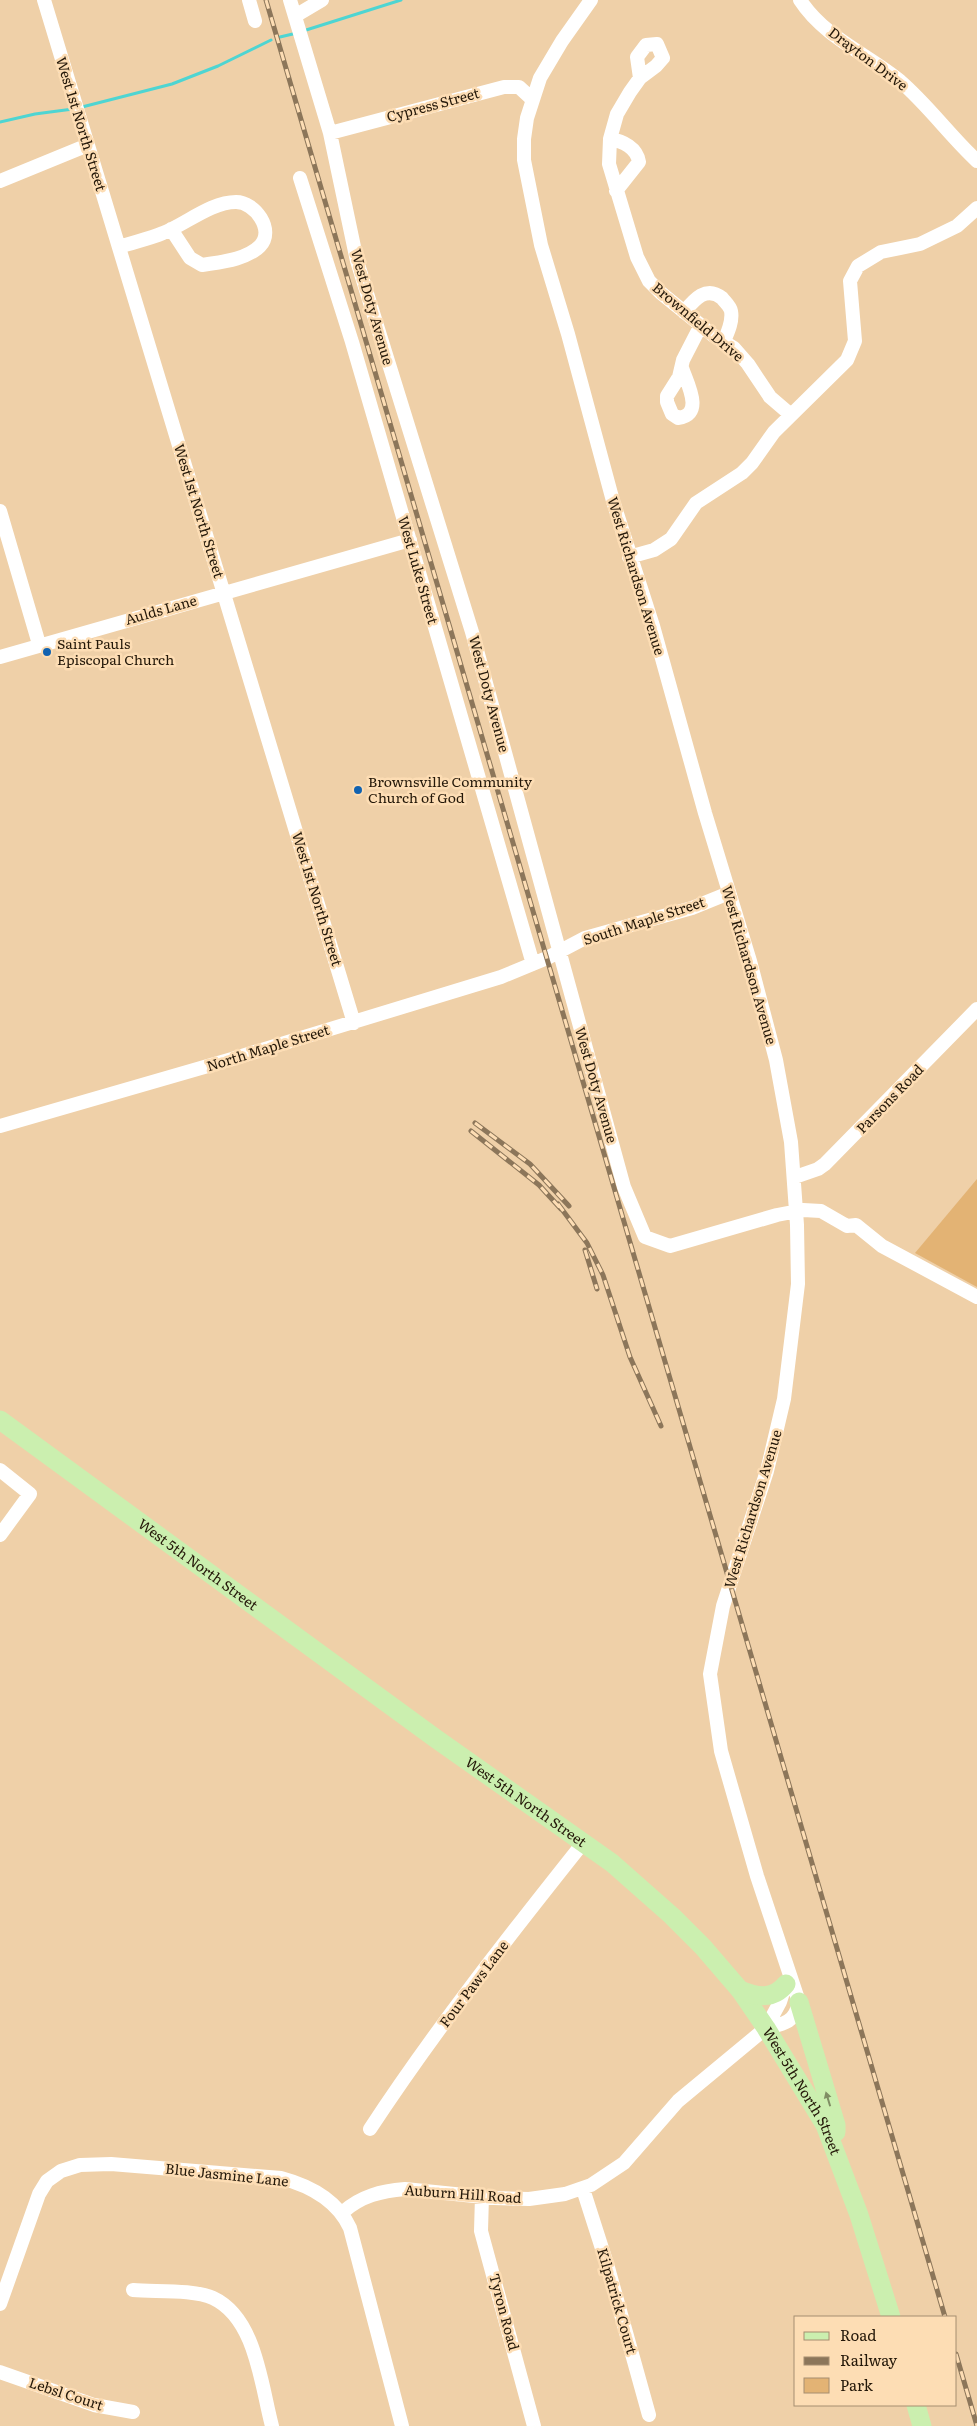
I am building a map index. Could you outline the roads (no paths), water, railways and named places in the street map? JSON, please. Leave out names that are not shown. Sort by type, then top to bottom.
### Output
[{"type":"main road","name":"West 5th North Street","points":[[0,1420],[612,1863],[672,1916],[703,1947],[740,1990],[766,2028],[825,2125],[859,2215],[891,2316]]},
{"type":"main road","points":[[740,1990],[758,1996],[768,1996],[781,1990],[786,1984]]},
{"type":"main road","points":[[799,2002],[836,2125],[833,2146]]},
{"type":"main road","points":[[916,2406],[922,2426]]},
{"type":"street","name":"West 1st North Street","points":[[44,0],[354,1022]]},
{"type":"street","points":[[248,0],[255,21]]},
{"type":"street","name":"West Doty Avenue","points":[[290,0],[330,133],[357,261],[472,632],[624,1187],[645,1237],[670,1246],[796,1211],[821,1211],[847,1226],[856,1225],[882,1246],[977,1298]]},
{"type":"street","points":[[295,16],[322,0]]},
{"type":"street","name":"West Richardson Avenue","points":[[591,0],[550,58],[532,99],[524,139],[527,180],[541,245],[568,334],[629,557],[652,626],[750,961],[776,1060],[792,1142],[795,1177],[798,1284],[784,1399],[767,1471],[723,1606],[710,1674],[721,1751],[799,2002]]},
{"type":"street","name":"Drayton Drive","points":[[800,0],[827,28],[855,52],[901,82],[977,161]]},
{"type":"street","name":"Brownfield Drive","points":[[640,78],[617,114],[610,139],[609,164],[644,273],[661,293],[734,348],[748,364],[770,397],[791,415]]},
{"type":"street","name":"Cypress Street","points":[[330,133],[504,87],[518,87],[532,99]]},
{"type":"street","points":[[610,139],[628,145],[634,150],[639,162],[616,190]]},
{"type":"street","points":[[0,181],[88,145]]},
{"type":"street","name":"West Luke Street","points":[[300,178],[352,342],[533,964]]},
{"type":"street","points":[[119,247],[171,229],[218,206],[235,202],[246,203],[256,212],[263,223],[265,234],[260,246],[246,255],[202,265],[190,258],[171,229]]},
{"type":"street","points":[[629,557],[654,550],[671,539],[696,503],[742,473],[752,463],[774,432],[846,360],[855,341],[850,281],[858,266],[880,252],[920,244],[957,226],[977,208]]},
{"type":"street","points":[[684,312],[700,295],[709,292],[718,295],[731,310],[729,329],[724,342]]},
{"type":"street","points":[[682,368],[683,360],[701,325]]},
{"type":"street","points":[[0,512],[39,644]]},
{"type":"street","name":"Aulds Lane","points":[[0,657],[39,644],[410,540]]},
{"type":"street","name":"South Maple Street","points":[[533,964],[558,950],[586,938],[692,908],[729,893]]},
{"type":"street","name":"North Maple Street","points":[[0,1126],[354,1022],[501,977],[533,964]]},
{"type":"street","name":"Parsons Road","points":[[795,1177],[818,1170],[825,1164],[977,1009]]},
{"type":"street","points":[[0,1470],[30,1494],[0,1535]]},
{"type":"street","name":"Four Paws Lane","points":[[370,2129],[398,2086],[483,1970],[583,1843]]},
{"type":"street","name":"West Richardson Avenue","points":[[766,2028],[780,2002],[786,1984],[782,1952]]},
{"type":"street","points":[[766,2028],[791,2021],[796,2014],[799,2002]]},
{"type":"street","name":"Auburn Hill Road","points":[[343,2212],[358,2200],[392,2190],[405,2189],[529,2199],[565,2194],[582,2189],[624,2163],[678,2101],[766,2028]]},
{"type":"street","name":"Blue Jasmine Lane","points":[[0,2304],[39,2194],[57,2167],[111,2164],[281,2178],[301,2183],[317,2192],[343,2212]]},
{"type":"street","name":"Kilpatrick Court","points":[[582,2189],[607,2264],[649,2415]]},
{"type":"street","name":"Tyron Road","points":[[482,2196],[481,2231],[534,2426]]},
{"type":"street","points":[[343,2212],[354,2245],[402,2426]]},
{"type":"street","points":[[133,2290],[213,2298],[241,2322],[248,2335],[272,2426]]},
{"type":"street","name":"Lebsl Court","points":[[0,2372],[94,2405],[133,2412]]},
{"type":"waterway","points":[[303,31],[401,0]]},
{"type":"waterway","points":[[280,37],[297,33]]},
{"type":"waterway","points":[[82,107],[172,84],[218,66],[271,40]]},
{"type":"waterway","points":[[0,122],[35,114],[73,109]]},
{"type":"railway","points":[[266,0],[945,2316]]},
{"type":"railway","points":[[475,1123],[530,1164],[569,1206]]},
{"type":"railway","points":[[471,1131],[539,1185],[561,1209]]},
{"type":"railway","points":[[558,1204],[587,1243],[603,1275],[630,1357],[661,1426]]},
{"type":"railway","points":[[585,1250],[597,1289]]},
{"type":"railway","points":[[957,2357],[977,2426]]},
{"type":"place","name":"Saint Pauls Episcopal Church","points":[[47,652]]},
{"type":"place","name":"Brownsville Community Church of God","points":[[358,790]]}]
